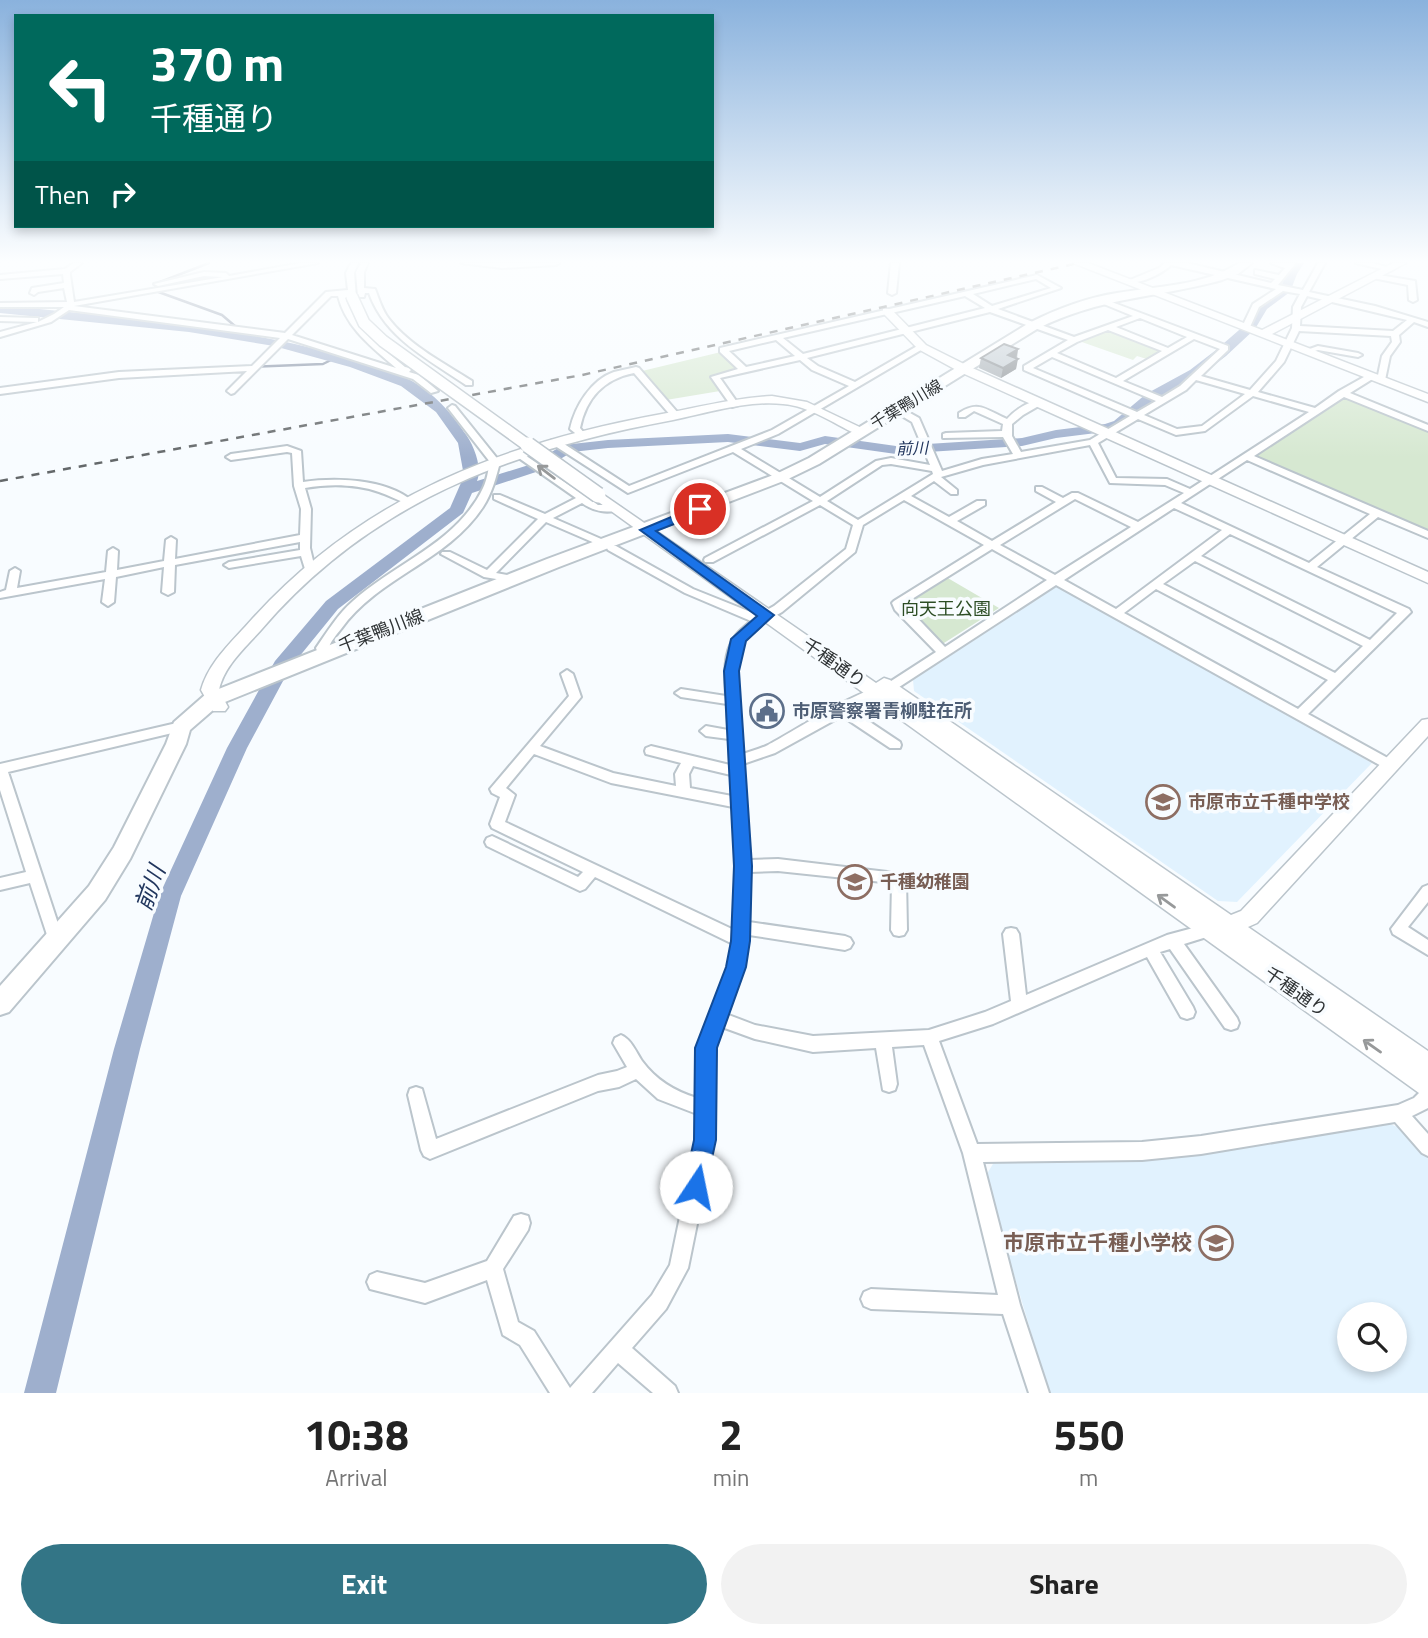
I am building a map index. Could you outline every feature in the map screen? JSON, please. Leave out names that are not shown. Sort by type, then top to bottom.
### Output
[{"type":"main road","name":"千葉鴨川線","points":[[0,1004],[97,893],[122,853],[178,736],[216,703],[514,579],[635,538],[652,528],[781,477],[814,461],[1030,328]]},
{"type":"main road","name":"千葉鴨川線","points":[[312,662],[510,591],[608,546]]},
{"type":"street","points":[[0,335],[23,328]]},
{"type":"street","points":[[231,328],[287,336],[416,377],[432,389],[468,382]]},
{"type":"street","points":[[231,391],[295,328]]},
{"type":"street","points":[[357,328],[374,346],[407,370],[437,360]]},
{"type":"street","name":"千種通り","points":[[369,328],[383,341],[595,494],[652,528],[768,615],[1230,926],[1428,1065]]},
{"type":"street","points":[[393,328],[468,382]]},
{"type":"street","points":[[744,370],[723,351],[820,328]]},
{"type":"street","points":[[902,328],[922,347],[964,369],[1428,578]]},
{"type":"street","points":[[734,405],[715,377],[926,328]]},
{"type":"street","points":[[1038,328],[1074,341]]},
{"type":"street","points":[[1106,328],[1074,341],[1027,368],[1176,432],[1205,428],[1252,393],[1280,362],[1294,328]]},
{"type":"street","points":[[1111,328],[1169,351]]},
{"type":"street","points":[[578,1393],[659,1302],[679,1268],[705,1140],[706,1048],[736,967],[741,934],[743,866],[731,671],[739,639],[851,550],[858,524],[905,496],[936,473],[1093,442],[1196,377],[1225,348],[1170,328]]},
{"type":"street","points":[[1248,328],[1428,398]]},
{"type":"street","points":[[1263,334],[1279,328]]},
{"type":"street","points":[[1346,328],[1395,334],[1404,328]]},
{"type":"street","points":[[651,751],[689,761],[736,767],[841,709],[882,690],[1342,393],[1376,378],[1396,342],[1395,334]]},
{"type":"street","points":[[1116,381],[1194,337]]},
{"type":"street","points":[[778,338],[815,368],[855,384]]},
{"type":"street","points":[[555,442],[628,490],[775,432],[922,347]]},
{"type":"street","points":[[1308,351],[1326,349],[1358,355]]},
{"type":"street","points":[[1052,354],[1162,400]]},
{"type":"street","points":[[383,367],[396,363]]},
{"type":"street","points":[[0,391],[120,375],[255,366]]},
{"type":"street","points":[[580,434],[575,429],[579,414],[592,394],[612,375],[636,370],[675,415]]},
{"type":"street","points":[[1196,377],[1314,411]]},
{"type":"street","points":[[1342,393],[1428,428]]},
{"type":"street","points":[[216,703],[209,686],[214,674],[310,569],[362,529],[406,500],[449,480],[495,461],[580,434],[675,415],[775,400],[814,410],[862,431]]},
{"type":"street","points":[[1019,456],[1005,434],[1007,422],[1038,401]]},
{"type":"street","points":[[312,662],[358,602],[460,526],[481,504],[494,476],[495,461],[452,408]]},
{"type":"street","points":[[962,415],[973,408],[1007,422]]},
{"type":"street","points":[[898,410],[916,420],[936,473],[954,492]]},
{"type":"street","points":[[946,436],[1005,434]]},
{"type":"street","points":[[1093,442],[1113,481],[1167,482],[1190,492]]},
{"type":"street","points":[[734,448],[858,524]]},
{"type":"street","points":[[231,457],[293,449],[298,460],[299,486],[304,498],[306,516],[303,538],[310,569]]},
{"type":"street","points":[[519,454],[595,494]]},
{"type":"street","points":[[1245,456],[1428,536]]},
{"type":"street","points":[[709,561],[820,501],[879,463],[891,461],[936,473]]},
{"type":"street","points":[[299,486],[325,481],[357,483],[380,487],[406,500]]},
{"type":"street","points":[[1039,489],[1064,502]]},
{"type":"street","points":[[488,575],[545,519],[595,494]]},
{"type":"street","name":"千種通り","points":[[595,494],[709,561],[768,615]]},
{"type":"street","points":[[943,652],[898,603],[1075,495],[1137,526]]},
{"type":"street","points":[[905,496],[1390,765]]},
{"type":"street","points":[[497,497],[608,546],[690,592],[768,615]]},
{"type":"street","points":[[950,521],[981,503]]},
{"type":"street","points":[[1172,503],[1405,612],[1299,715]]},
{"type":"street","points":[[1309,568],[1377,513]]},
{"type":"street","points":[[1116,614],[1229,530]]},
{"type":"street","points":[[6,594],[303,538]]},
{"type":"street","points":[[168,592],[171,540]]},
{"type":"street","points":[[108,603],[113,551]]},
{"type":"street","points":[[229,565],[305,552]]},
{"type":"street","points":[[446,554],[488,575],[514,579]]},
{"type":"street","points":[[1194,556],[1371,645]]},
{"type":"street","points":[[6,594],[15,571]]},
{"type":"street","points":[[1156,584],[1336,679]]},
{"type":"street","points":[[567,674],[575,697],[498,789],[508,795],[497,824],[741,934],[845,943]]},
{"type":"street","name":"千種通り","points":[[882,690],[1208,930],[1428,1085]]},
{"type":"street","points":[[681,693],[733,701]]},
{"type":"street","points":[[841,709],[895,745]]},
{"type":"street","points":[[716,1018],[755,1032],[813,1044],[929,1037],[1019,1006],[1172,940],[1230,926],[1249,916],[1428,725]]},
{"type":"street","points":[[706,731],[735,735]]},
{"type":"street","points":[[56,943],[0,769],[178,736]]},
{"type":"street","points":[[531,748],[611,778],[740,803]]},
{"type":"street","points":[[683,790],[682,774],[689,761]]},
{"type":"street","points":[[492,842],[580,884],[593,869]]},
{"type":"street","points":[[743,866],[778,865],[899,878],[899,930]]},
{"type":"street","points":[[0,884],[34,876]]},
{"type":"street","points":[[1428,891],[1398,929],[1428,947]]},
{"type":"street","points":[[1012,934],[1019,1006]]},
{"type":"street","points":[[1172,940],[1231,1023]]},
{"type":"street","points":[[1150,949],[1187,1012]]},
{"type":"street","points":[[929,1037],[972,1153],[1010,1304],[1039,1393]]},
{"type":"street","points":[[883,1040],[889,1084]]},
{"type":"street","points":[[621,1042],[640,1075],[676,1101],[705,1108]]},
{"type":"street","points":[[416,1095],[430,1150],[598,1083],[619,1079],[638,1070]]},
{"type":"street","points":[[972,1153],[1142,1151],[1200,1145],[1398,1113],[1420,1104],[1428,1096]]},
{"type":"street","points":[[1398,1113],[1428,1147]]},
{"type":"street","points":[[377,1282],[425,1293],[493,1268],[521,1223]]},
{"type":"street","points":[[493,1268],[510,1328],[527,1338],[562,1393]]},
{"type":"street","points":[[870,1299],[1010,1304]]},
{"type":"street","points":[[617,1348],[668,1393]]},
{"type":"shaded area","name":"市原市立千種中学校","points":[[1056,587],[1061,587],[1372,763],[1237,902],[1218,901],[914,691],[913,680]]},
{"type":"shaded area","name":"市原市立千種小学校","points":[[1385,1122],[1405,1130],[1428,1156],[1428,1393],[1049,1393],[985,1177],[996,1159]]},
{"type":"green space","points":[[1108,330],[1163,352],[1150,360],[1137,356],[1133,360],[1079,341]]},
{"type":"green space","points":[[721,352],[738,369],[711,377],[720,391],[666,400],[642,371]]},
{"type":"green space","points":[[1345,398],[1428,430],[1428,533],[1255,457]]},
{"type":"green space","name":"向天王公園","points":[[946,577],[999,608],[944,643],[938,642],[904,605]]},
{"type":"building","points":[[1004,344],[1018,349],[1008,355],[1018,359],[1003,368],[981,358]]},
{"type":"waterway","name":"前川","points":[[40,1393],[127,1049],[170,896],[237,748],[282,665],[332,605],[457,510],[472,476],[465,443],[441,409],[406,383],[355,364],[275,342],[189,328]]},
{"type":"waterway","points":[[237,328],[249,338]]},
{"type":"waterway","name":"前川","points":[[469,489],[537,467],[568,448],[608,444],[728,438],[800,447],[825,440],[896,450],[1022,442],[1056,434],[1107,428],[1119,424],[1151,397],[1195,373],[1249,328]]},
{"type":"waterway","points":[[218,368],[323,364],[335,358]]},
{"type":"waterway","points":[[151,371],[189,369]]},
{"type":"railway","points":[[0,481],[582,375],[790,328]]},
{"type":"place","name":"市原警察署青柳駐在所","points":[[767,711]]},
{"type":"place","name":"市原市立千種中学校","points":[[1163,802]]},
{"type":"place","name":"千種幼稚園","points":[[855,882]]},
{"type":"place","name":"市原市立千種小学校","points":[[1216,1243]]},
{"type":"route","points":[[696,1187],[705,1140],[706,1048],[736,967],[741,941],[743,866],[731,671],[739,639],[767,615],[646,530],[700,509]]}]
